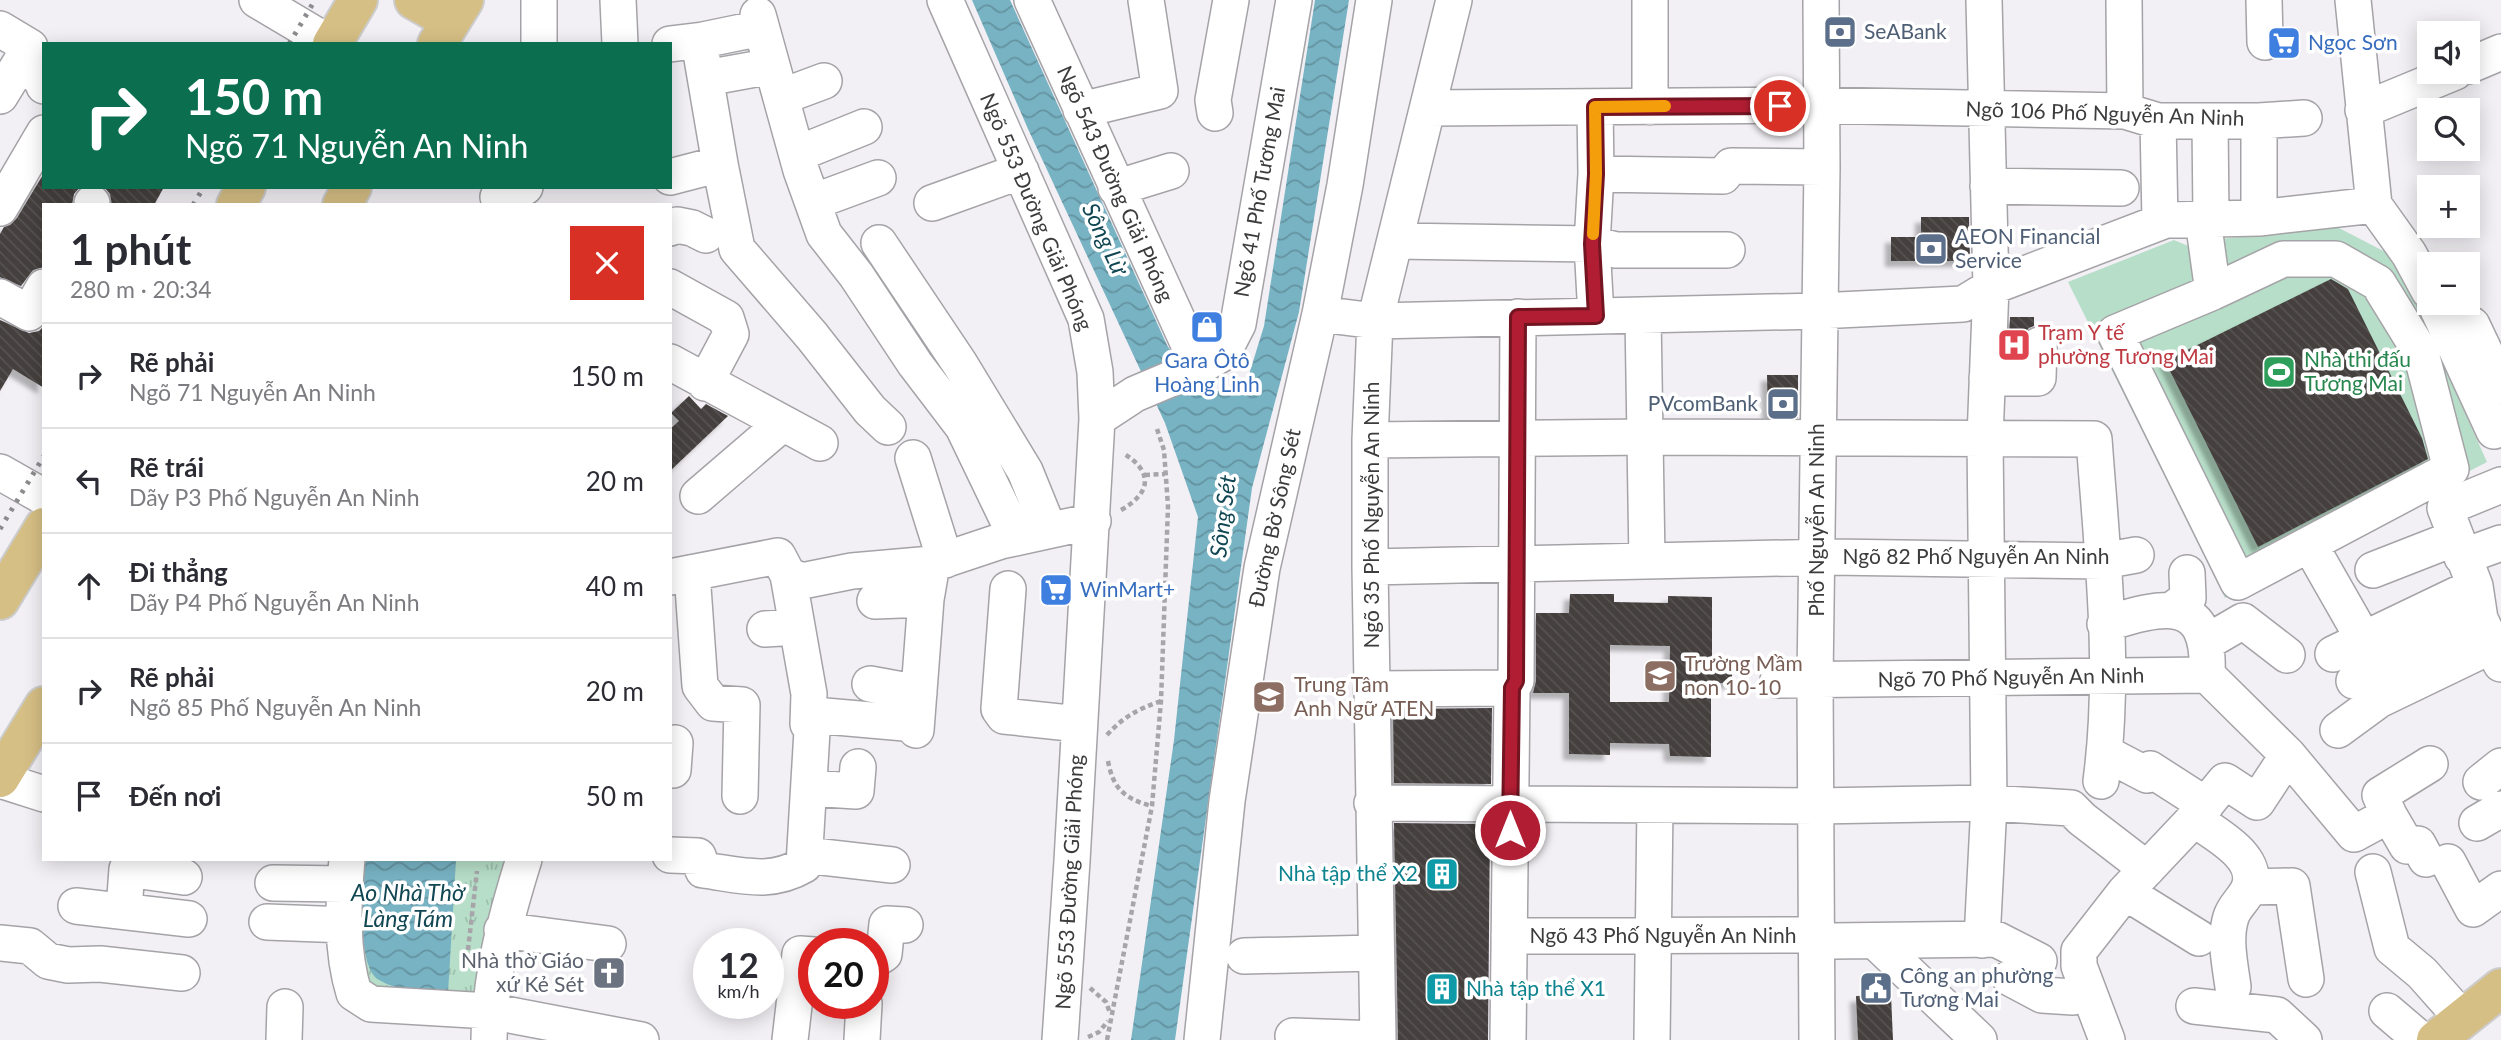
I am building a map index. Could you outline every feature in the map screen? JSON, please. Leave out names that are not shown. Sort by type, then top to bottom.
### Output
[{"type":"main road","points":[[332,42],[358,0]]},
{"type":"main road","points":[[414,0],[452,27]]},
{"type":"main road","points":[[0,600],[42,530]]},
{"type":"main road","points":[[0,779],[42,709]]},
{"type":"main road","points":[[2449,1029],[2501,988]]},
{"type":"street","points":[[257,0],[328,42]]},
{"type":"street","points":[[539,0],[539,42]]},
{"type":"street","points":[[618,0],[620,42]]},
{"type":"street","name":"Ngõ 553 Đường Giải Phóng","points":[[945,0],[1086,319],[1105,434],[1093,734],[1068,1039]]},
{"type":"street","name":"Ngõ 543 Đường Giải Phóng","points":[[1032,0],[1199,367]]},
{"type":"street","points":[[1121,0],[1129,0]]},
{"type":"street","points":[[1081,110],[1160,91],[1146,0]]},
{"type":"street","points":[[1215,113],[1213,100],[1231,0]]},
{"type":"street","name":"Ngõ 41 Phố Tương Mai","points":[[1105,434],[1135,394],[1199,367],[1223,353],[1238,324],[1294,0]]},
{"type":"street","name":"Đường Bờ Sông Sét","points":[[1202,1040],[1227,801],[1262,568],[1320,314],[1345,186],[1374,0]]},
{"type":"street","name":"Ngõ 35 Phố Nguyễn An Ninh","points":[[1378,1040],[1370,567],[1370,440],[1375,321],[1454,0]]},
{"type":"street","points":[[1650,0],[1650,107]]},
{"type":"street","name":"Phố Nguyễn An Ninh","points":[[1817,1040],[1815,680],[1822,167],[1821,0]]},
{"type":"street","points":[[1982,940],[1989,803],[1985,438],[1991,287],[1984,0]]},
{"type":"street","points":[[2124,0],[2125,111]]},
{"type":"street","points":[[2264,0],[2265,42]]},
{"type":"street","points":[[2353,0],[2374,205],[2417,269]]},
{"type":"street","points":[[888,427],[870,410],[812,336],[737,249],[706,78],[693,36],[760,21],[797,154],[824,234],[856,275],[915,364],[963,427],[1016,537]]},
{"type":"street","points":[[0,29],[30,47],[31,76],[0,96]]},
{"type":"street","points":[[2480,61],[2501,52]]},
{"type":"street","points":[[706,78],[777,82],[824,81]]},
{"type":"street","points":[[2363,110],[2426,84]]},
{"type":"street","name":"Ngõ 106 Phố Nguyễn An Ninh","points":[[1428,108],[1822,106],[2125,111],[2158,121],[2304,118]]},
{"type":"street","points":[[1595,107],[1596,174],[1592,244],[1596,316]]},
{"type":"street","points":[[2158,121],[2160,222]]},
{"type":"street","points":[[2210,121],[2207,220],[2213,292]]},
{"type":"street","points":[[2259,121],[2259,218]]},
{"type":"street","points":[[797,154],[864,127]]},
{"type":"street","points":[[0,208],[42,137]]},
{"type":"street","points":[[672,176],[720,164]]},
{"type":"street","points":[[1596,174],[1723,176],[1731,166],[1822,167]]},
{"type":"street","points":[[1116,188],[1171,170]]},
{"type":"street","points":[[932,203],[1021,171]]},
{"type":"street","points":[[813,202],[878,178]]},
{"type":"street","points":[[1988,186],[2121,188]]},
{"type":"street","points":[[1320,314],[1375,321],[1818,311],[1963,304],[1991,287],[2166,220],[2259,218],[2374,205]]},
{"type":"street","points":[[672,227],[677,225],[692,228],[706,235]]},
{"type":"street","points":[[1396,242],[1592,244],[1616,250],[1727,250]]},
{"type":"street","points":[[879,243],[960,365],[1025,471],[1049,530]]},
{"type":"street","points":[[2283,259],[2336,259],[2378,283],[2421,353],[2451,469],[2238,582],[2115,333],[2213,292],[2283,259]]},
{"type":"street","points":[[672,288],[726,318],[731,334],[705,383]]},
{"type":"street","points":[[0,297],[29,313],[42,290]]},
{"type":"street","points":[[1643,315],[1647,561]]},
{"type":"street","points":[[2441,315],[2494,431]]},
{"type":"street","points":[[2467,315],[2501,386]]},
{"type":"street","points":[[1508,1040],[1512,688],[1516,681],[1518,317]]},
{"type":"street","points":[[1987,378],[2038,378],[2039,345]]},
{"type":"street","points":[[672,363],[820,443]]},
{"type":"street","points":[[698,496],[783,423]]},
{"type":"street","points":[[1370,440],[1645,437],[2094,439],[2120,558],[2105,624],[2107,676],[2103,767],[2147,775],[2150,769],[2210,791],[2257,802],[2288,755]]},
{"type":"street","points":[[913,458],[939,562],[926,599],[917,716]]},
{"type":"street","points":[[0,471],[42,496]]},
{"type":"street","points":[[2481,606],[2445,508],[2501,485]]},
{"type":"street","points":[[788,575],[802,581],[852,571],[939,562],[1016,537],[1103,517]]},
{"type":"street","points":[[2338,730],[2379,700],[2481,606],[2501,543]]},
{"type":"street","points":[[2315,554],[2349,647],[2481,606]]},
{"type":"street","points":[[672,855],[698,856],[703,870],[767,878],[791,873],[804,865],[815,724],[809,694],[781,628],[788,575],[778,556],[679,570],[700,686],[713,703],[742,705],[740,796]]},
{"type":"street","name":"Ngõ 82 Phố Nguyễn An Ninh","points":[[1370,567],[1816,557],[1986,560],[2120,558]]},
{"type":"street","points":[[2373,570],[2481,606]]},
{"type":"street","points":[[2173,609],[2188,598],[2187,573]]},
{"type":"street","name":"Ngõ 553 Đường Giải Phóng","points":[[1008,589],[999,709],[1004,716],[1093,734]]},
{"type":"street","points":[[875,601],[926,599]]},
{"type":"street","points":[[2354,681],[2406,653],[2481,606]]},
{"type":"street","points":[[2105,624],[2145,611],[2173,609],[2192,618],[2207,658],[2354,834],[2389,815]]},
{"type":"street","points":[[2207,658],[2243,621],[2287,654]]},
{"type":"street","name":"Ngõ 70 Phố Nguyễn An Ninh","points":[[1777,680],[2107,676],[2207,658]]},
{"type":"street","points":[[700,686],[737,682]]},
{"type":"street","points":[[870,684],[917,716]]},
{"type":"street","points":[[1371,689],[1512,688]]},
{"type":"street","points":[[815,724],[917,716]]},
{"type":"street","points":[[2430,764],[2380,795],[2389,815],[2407,846],[2418,844],[2437,860],[2473,909],[2501,889]]},
{"type":"street","points":[[810,788],[856,792],[858,767]]},
{"type":"street","points":[[0,779],[42,793]]},
{"type":"street","points":[[2107,1040],[2067,996],[2079,965],[2079,951],[2210,791]]},
{"type":"street","points":[[1372,803],[1816,806],[1989,803],[2071,808],[2185,930],[2167,928],[2232,978],[2228,945],[2231,916],[2250,887],[2249,868],[2210,791]]},
{"type":"street","points":[[1652,1040],[1655,805]]},
{"type":"street","points":[[805,855],[892,865]]},
{"type":"street","points":[[489,1026],[502,930],[523,861]]},
{"type":"street","points":[[100,964],[101,909],[127,869],[184,877]]},
{"type":"street","points":[[273,883],[346,872],[345,950],[354,993],[371,1004],[489,1026],[641,1040]]},
{"type":"street","points":[[2374,872],[2387,953],[2422,974],[2449,1029]]},
{"type":"street","points":[[2250,887],[2292,886],[2306,979]]},
{"type":"street","points":[[101,909],[189,919]]},
{"type":"street","points":[[267,922],[346,925]]},
{"type":"street","points":[[887,928],[887,924],[905,925]]},
{"type":"street","points":[[502,930],[608,944]]},
{"type":"street","name":"Ngõ 43 Phố Nguyễn An Ninh","points":[[1509,936],[1817,937],[1832,941],[1996,939],[2042,995],[2067,996]]},
{"type":"street","points":[[1875,941],[1979,1040]]},
{"type":"street","points":[[0,943],[30,946],[48,961],[68,965],[100,964],[182,973]]},
{"type":"street","points":[[1244,956],[1375,953]]},
{"type":"street","points":[[790,1040],[798,971]]},
{"type":"street","points":[[2194,1006],[2277,1015],[2304,1040]]},
{"type":"street","points":[[2387,1011],[2421,1040]]},
{"type":"street","points":[[862,1040],[863,1019]]},
{"type":"street","points":[[1293,1036],[1378,1040]]},
{"type":"path","points":[[1107,1040],[1152,806],[1161,701],[1168,506],[1164,450],[1156,426]]},
{"type":"path","points":[[1103,517],[1134,502],[1145,488],[1145,475],[1139,464],[1105,434]]},
{"type":"path","points":[[1145,475],[1165,474]]},
{"type":"path","points":[[1093,734],[1107,736],[1119,722],[1137,709],[1161,701]]},
{"type":"path","points":[[1106,752],[1118,789],[1132,801],[1152,806]]},
{"type":"path","points":[[467,954],[477,871]]},
{"type":"path","points":[[1080,983],[1106,1002],[1111,1015]]},
{"type":"path","points":[[1068,1039],[1088,1038],[1099,1032],[1111,1015]]},
{"type":"green space","name":"Nhà thi đấu Tương Mai","points":[[2337,227],[2395,257],[2417,306],[2417,315],[2421,315],[2487,462],[2225,598],[2068,282],[2174,240],[2193,248],[2220,239]]},
{"type":"green space","points":[[350,861],[503,861],[505,877],[483,1004],[358,986]]},
{"type":"water","points":[[972,0],[1010,0],[1167,345],[1197,392],[1221,391],[1247,381],[1264,326],[1315,0],[1349,0],[1299,312],[1252,488],[1175,1040],[1131,1040],[1174,740],[1198,517],[1165,423],[1028,129]]},
{"type":"water","name":"Ao Nhà Thờ Làng Tám","points":[[366,861],[456,861],[448,993],[395,987],[379,980],[372,972],[367,959],[362,924]]},
{"type":"building","points":[[42,176],[42,189],[78,189],[72,203],[42,203],[42,268],[33,270],[21,286],[0,277],[0,234],[4,227],[17,218]]},
{"type":"building","points":[[106,189],[163,189],[155,203],[112,203]]},
{"type":"building","name":"AEON Financial Service","points":[[1921,217],[1969,217],[1970,261],[1891,261],[1891,237],[1921,237]]},
{"type":"building","points":[[2331,279],[2348,289],[2422,438],[2428,459],[2258,547],[2165,361]]},
{"type":"building","points":[[2010,317],[2034,317],[2034,326],[2022,335],[2018,358],[2008,358]]},
{"type":"building","points":[[0,320],[29,333],[42,328],[42,387],[13,369],[0,391]]},
{"type":"building","name":"PVcomBank","points":[[1767,375],[1798,375],[1798,418],[1768,417]]},
{"type":"building","points":[[689,396],[701,409],[706,404],[728,416],[672,469],[672,427],[679,421],[672,412]]},
{"type":"building","points":[[1570,594],[1614,594],[1614,602],[1668,603],[1668,596],[1712,597],[1712,658],[1732,658],[1732,683],[1711,683],[1711,757],[1670,756],[1669,744],[1610,743],[1610,755],[1569,754],[1569,693],[1533,693],[1536,681],[1536,613],[1569,613]],"holes":[[[1610,645],[1670,646],[1669,702],[1610,702]]]},
{"type":"building","points":[[1492,708],[1491,784],[1394,783],[1393,709]]},
{"type":"building","points":[[1394,823],[1490,824],[1488,1040],[1398,1040]]},
{"type":"building","points":[[1891,995],[1893,1040],[1858,1040],[1856,996]]},
{"type":"railway","points":[[290,42],[315,0]]},
{"type":"railway","points":[[194,203],[203,189]]},
{"type":"railway","points":[[0,529],[42,459]]},
{"type":"slow traffic","points":[[1593,234],[1595,107],[1665,106]]},
{"type":"place","name":"SeABank","points":[[1840,32]]},
{"type":"place","name":"Ngọc Sơn","points":[[2284,43]]},
{"type":"place","name":"AEON Financial Service","points":[[1931,249]]},
{"type":"place","name":"Gara Ôtô Hoàng Linh","points":[[1207,327]]},
{"type":"place","name":"Trạm Y tế phường Tương Mai","points":[[2014,345]]},
{"type":"place","name":"Nhà thi đấu Tương Mai","points":[[2279,372]]},
{"type":"place","name":"PVcomBank","points":[[1783,404]]},
{"type":"place","name":"WinMart+","points":[[1056,590]]},
{"type":"place","name":"Trường Mầm non 10-10","points":[[1660,676]]},
{"type":"place","name":"Trung Tâm Anh Ngữ ATEN","points":[[1269,697]]},
{"type":"place","name":"Nhà tập thể X2","points":[[1442,874]]},
{"type":"place","name":"Nhà thờ Giáo xứ Kẻ Sét","points":[[609,973]]},
{"type":"place","name":"Công an phường Tương Mai","points":[[1876,988]]},
{"type":"place","name":"Nhà tập thể X1","points":[[1442,989]]},
{"type":"route","points":[[1510,830],[1512,688],[1516,681],[1518,317],[1596,316],[1592,244],[1596,174],[1595,107],[1780,106]]},
{"type":"water label","name":"Sông Lừ","points":[[1105,239]]},
{"type":"water label","name":"Sông Sét","points":[[1223,516]]}]
